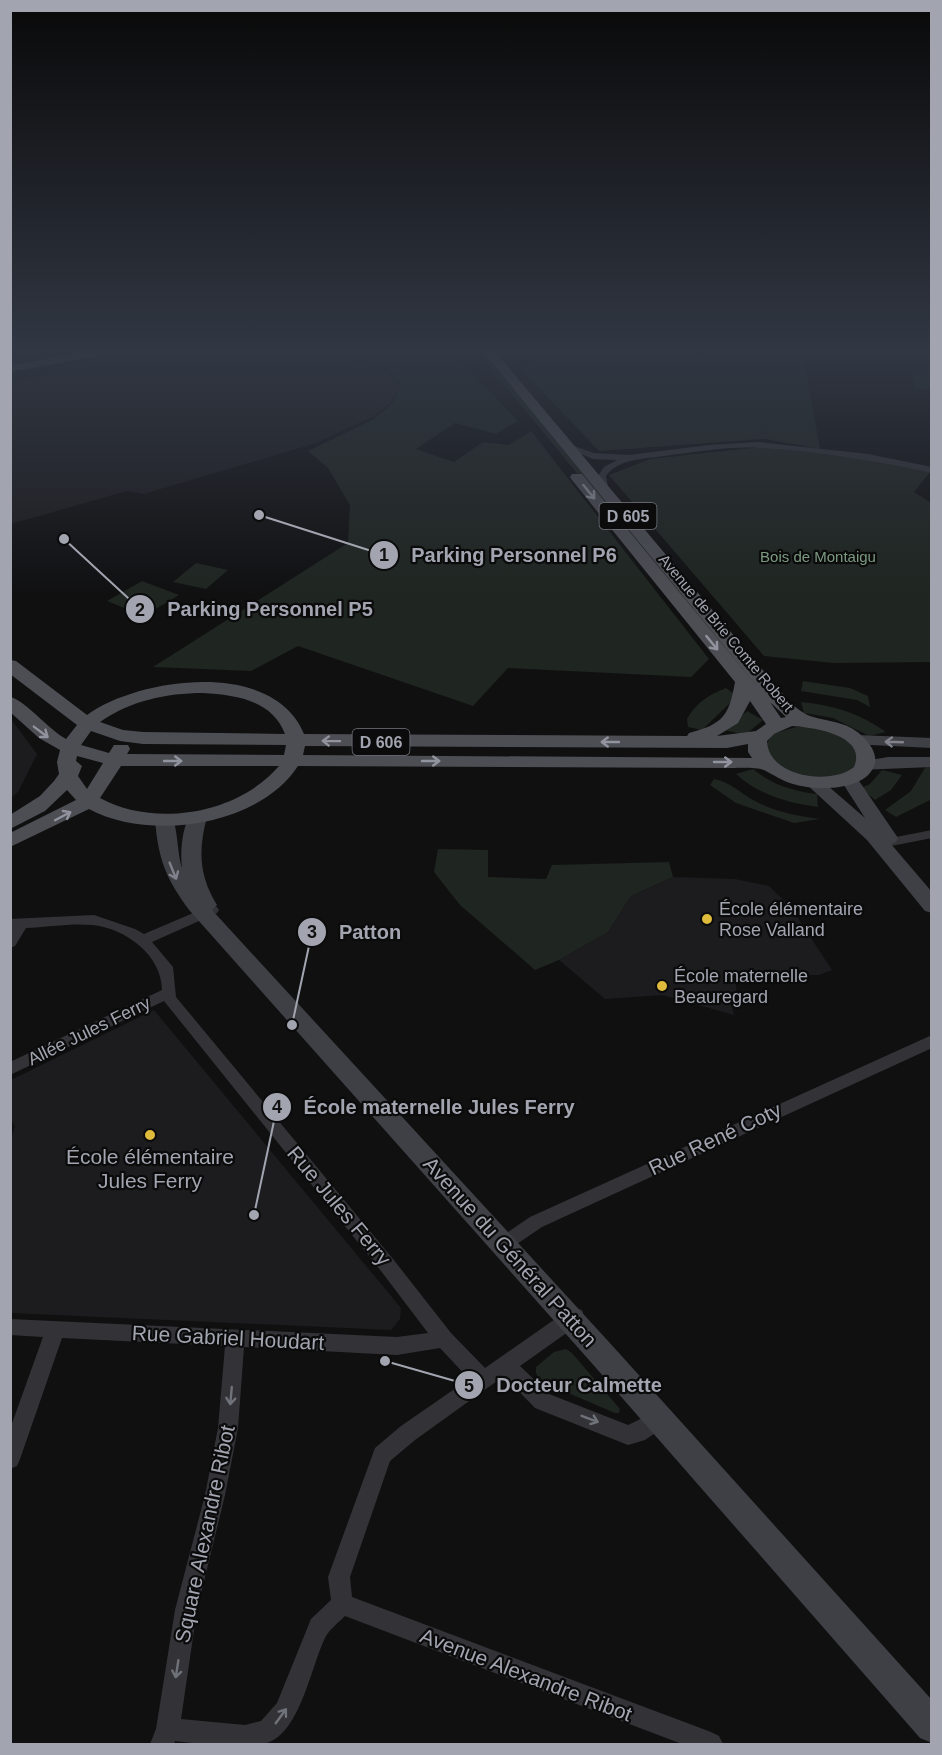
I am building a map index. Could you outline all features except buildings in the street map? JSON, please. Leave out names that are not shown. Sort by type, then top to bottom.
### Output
[{"type":"main road","name":"Avenue de Brie Comte Robert","points":[[538,431],[764,706],[776,725]]},
{"type":"main road","name":"Avenue de Brie Comte Robert","points":[[556,431],[781,704],[807,721]]},
{"type":"main road","points":[[10,665],[71,713],[94,727],[77,752],[64,781],[50,799],[10,823]]},
{"type":"main road","points":[[669,742],[707,734],[720,728],[741,708],[744,695],[743,683]]},
{"type":"main road","points":[[175,689],[228,690],[251,695],[271,705],[285,717],[294,731],[295,747],[290,764],[278,780],[258,794],[234,806],[198,817],[145,819],[117,813],[95,804],[78,791],[69,776],[67,760],[72,743],[84,728],[102,714],[124,702],[175,689]]},
{"type":"main road","points":[[10,702],[39,732],[77,752]]},
{"type":"main road","points":[[865,766],[865,753],[857,740],[835,727],[807,721],[776,725],[760,736],[757,745],[759,756],[765,764],[781,775],[814,783],[834,783],[849,778],[865,766],[888,762],[932,762]]},
{"type":"main road","name":"D 606","points":[[94,727],[129,736],[272,741],[727,742],[760,736]]},
{"type":"main road","points":[[10,841],[79,808],[96,790],[129,736]]},
{"type":"main road","points":[[857,740],[932,743]]},
{"type":"main road","name":"D 606","points":[[77,752],[114,760],[765,764]]},
{"type":"main road","points":[[849,778],[886,843],[932,906]]},
{"type":"main road","points":[[814,783],[886,843],[932,887]]},
{"type":"main road","name":"Avenue du Général Patton","points":[[198,817],[191,837],[190,873],[207,912]]},
{"type":"main road","name":"Avenue du Général Patton","points":[[164,819],[170,868],[178,883],[207,912],[932,1714]]},
{"type":"main road","name":"Avenue du Général Patton","points":[[573,1317],[659,1419],[932,1726]]},
{"type":"street","points":[[571,448],[593,456],[629,458],[709,448],[758,445],[868,457],[932,470]]},
{"type":"street","points":[[603,486],[602,476],[607,469],[629,458]]},
{"type":"street","points":[[886,843],[932,834]]},
{"type":"street","points":[[13,932],[94,920],[130,932],[143,940],[207,912]]},
{"type":"street","name":"Rue Jules Ferry","points":[[143,940],[166,967],[170,980],[169,998],[387,1264],[444,1339],[484,1381]]},
{"type":"street","name":"Allée Jules Ferry","points":[[10,1069],[168,993]]},
{"type":"street","name":"Rue René Coty","points":[[506,1242],[536,1222],[676,1156],[932,1041]]},
{"type":"street","points":[[342,1604],[339,1577],[382,1455],[408,1433],[507,1366],[573,1317]]},
{"type":"street","name":"Rue Gabriel Houdart","points":[[10,1327],[397,1346],[444,1339]]},
{"type":"street","points":[[10,1459],[55,1330]]},
{"type":"street","name":"Square Alexandre Ribot","points":[[235,1337],[228,1428],[215,1495],[186,1610],[165,1737],[245,1737],[268,1731],[285,1711],[319,1627],[342,1604]]},
{"type":"street","points":[[507,1366],[542,1401],[628,1435],[638,1433],[659,1419]]},
{"type":"street","name":"Avenue Alexandre Ribot","points":[[342,1604],[711,1744]]},
{"type":"shaded area","points":[[11,431],[342,431],[316,443],[144,494],[127,491],[11,524]]},
{"type":"shaded area","points":[[11,719],[37,754],[18,792],[11,798]]},
{"type":"shaded area","name":"École élémentaire Rose Valland","points":[[673,877],[735,879],[769,886],[790,906],[832,970],[819,975],[734,975],[738,997],[730,998],[734,1015],[662,995],[605,999],[559,960],[608,932],[631,896]]},
{"type":"shaded area","points":[[154,1010],[401,1308],[400,1319],[391,1330],[11,1313],[10,1142],[15,1126],[11,1121],[11,1080]]},
{"type":"green space","points":[[349,431],[443,431],[416,449],[454,462],[483,442],[509,445],[531,431],[709,659],[691,677],[508,668],[473,706],[298,646],[251,671],[153,667],[348,543],[350,505],[328,468],[308,451]]},
{"type":"green space","points":[[484,431],[501,431],[496,434]]},
{"type":"green space","points":[[542,431],[552,431],[776,703],[767,705]]},
{"type":"green space","points":[[580,431],[817,431],[820,449],[765,439],[599,451]]},
{"type":"green space","name":"Bois de Montaigu","points":[[771,446],[823,452],[930,472],[914,492],[931,503],[931,662],[834,663],[764,656],[609,475],[650,459]]},
{"type":"green space","points":[[196,563],[228,570],[206,589],[173,582]]},
{"type":"green space","points":[[142,581],[179,595],[144,616],[107,601]]},
{"type":"green space","points":[[803,681],[850,688],[868,696],[870,707],[857,700],[801,691]]},
{"type":"green space","points":[[726,688],[740,698],[730,703],[702,730],[688,727],[687,719],[699,704]]},
{"type":"green space","points":[[801,702],[845,711],[886,732],[869,736],[833,718],[804,713]]},
{"type":"green space","points":[[747,711],[763,720],[745,735],[725,730]]},
{"type":"green space","points":[[812,726],[843,736],[848,740],[859,762],[848,774],[813,780],[777,766],[765,747],[772,734],[796,727]]},
{"type":"green space","points":[[926,766],[931,767],[930,800],[896,817],[885,810],[911,791]]},
{"type":"green space","points":[[753,769],[783,786],[817,794],[818,807],[764,793],[736,774]]},
{"type":"green space","points":[[882,770],[902,775],[891,790],[875,800],[861,788],[870,784]]},
{"type":"green space","points":[[714,779],[726,783],[770,808],[820,819],[794,823],[736,803],[710,785]]},
{"type":"green space","points":[[438,849],[488,850],[488,877],[546,879],[552,865],[669,862],[673,877],[631,896],[608,932],[559,960],[535,970],[460,905],[434,872]]},
{"type":"green space","points":[[566,1349],[620,1409],[619,1413],[540,1381],[536,1367],[554,1352]]},
{"type":"place","name":"Parking Personnel P6","points":[[259,515]]},
{"type":"place","name":"Parking Personnel P5","points":[[64,539]]},
{"type":"place","name":"École élémentaire Rose Valland","points":[[707,919]]},
{"type":"place","name":"École maternelle Beauregard","points":[[662,986]]},
{"type":"place","name":"Patton","points":[[292,1025]]},
{"type":"place","name":"École élémentaire Jules Ferry","points":[[150,1135]]},
{"type":"place","name":"École maternelle Jules Ferry","points":[[254,1215]]},
{"type":"place","name":"Docteur Calmette","points":[[385,1361]]}]
